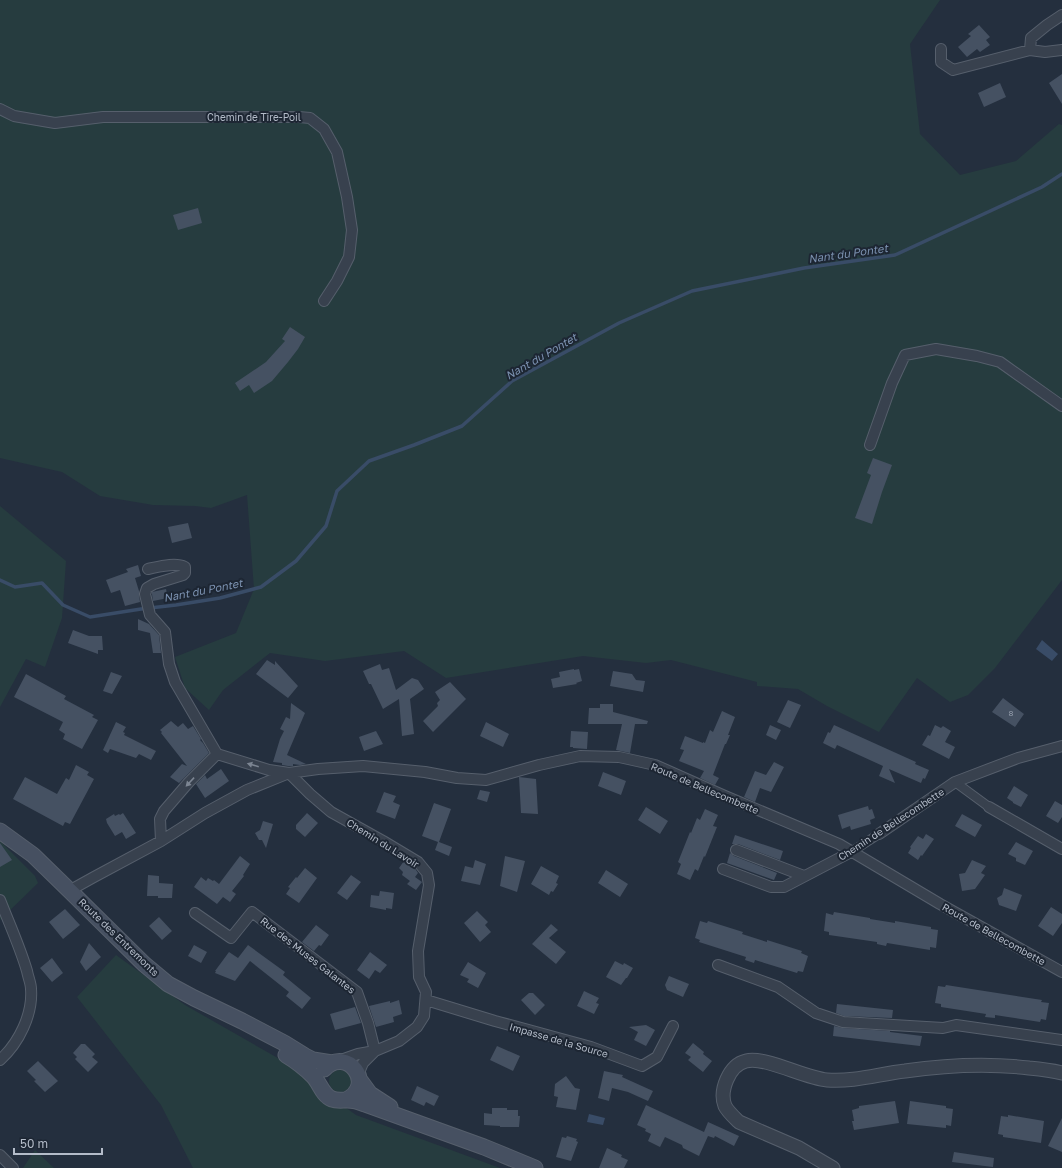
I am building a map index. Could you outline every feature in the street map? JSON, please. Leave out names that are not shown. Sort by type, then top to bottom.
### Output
[{"type":"main road","name":"Route des Entremonts","points":[[0,831],[33,855],[144,964],[168,984],[250,1025],[313,1060],[349,1064],[355,1068],[370,1094],[407,1118]]},
{"type":"main road","name":"Route des Entremonts","points":[[250,1025],[301,1065],[313,1076],[324,1093],[332,1099],[358,1102],[407,1118],[535,1168]]},
{"type":"main road","points":[[320,1085],[321,1074],[328,1065],[335,1062]]},
{"type":"main road","points":[[346,1100],[355,1094],[359,1085],[359,1077]]},
{"type":"street","points":[[1030,50],[1031,38],[1062,14]]},
{"type":"street","points":[[941,49],[941,62],[952,70],[1030,50],[1045,52],[1062,50]]},
{"type":"street","name":"Chemin de Tire-Poil","points":[[0,109],[14,116],[54,123],[103,117],[310,118],[324,129],[338,152],[352,230],[349,258],[337,282],[324,301]]},
{"type":"street","points":[[870,445],[892,383],[905,355],[936,349],[977,356],[1000,362],[1062,406]]},
{"type":"street","points":[[148,569],[182,565],[185,567],[186,570],[183,575],[154,584],[147,588],[145,594],[146,601],[150,615],[165,632],[170,664],[175,682],[217,754],[189,782],[164,811],[160,820],[160,841]]},
{"type":"street","name":"Chemin de Bellecombette","points":[[723,869],[771,887],[784,887],[851,852],[955,782],[1018,758],[1062,746]]},
{"type":"street","name":"Route de Bellecombette","points":[[217,754],[269,770],[289,773]]},
{"type":"street","name":"Route de Bellecombette","points":[[71,892],[76,887],[94,876],[160,841],[205,813],[247,790],[289,773],[318,769],[363,766],[425,772],[457,778],[486,780],[539,765],[580,756],[620,757],[655,765],[839,844],[940,904],[1062,972]]},
{"type":"street","name":"Chemin du Lavoir","points":[[289,773],[310,794],[332,812],[418,862],[427,873],[429,885],[418,951],[419,977],[426,992],[424,1016],[417,1027],[399,1041],[375,1052],[363,1062],[359,1077]]},
{"type":"street","points":[[955,782],[989,807],[1062,850]]},
{"type":"street","points":[[736,850],[804,876]]},
{"type":"street","points":[[0,900],[24,961],[31,988],[31,994],[29,1012],[24,1026],[11,1049],[0,1060]]},
{"type":"street","name":"Rue des Muses Galantes","points":[[195,913],[231,938],[252,912],[357,992],[368,1023],[375,1052]]},
{"type":"street","points":[[718,966],[778,986],[816,1013],[843,1022],[943,1028],[956,1025],[1062,1040]]},
{"type":"street","name":"Impasse de la Source","points":[[426,1000],[495,1021],[591,1047],[642,1066],[657,1057],[673,1026]]},
{"type":"street","name":"Chemin du Lavoir","points":[[335,1062],[358,1054],[375,1052]]},
{"type":"street","points":[[832,1168],[799,1148],[756,1130],[736,1119],[725,1106],[724,1094],[726,1080],[733,1068],[744,1061],[756,1059],[807,1076],[826,1080],[851,1080],[893,1072],[975,1064],[1013,1066],[1062,1073]]},
{"type":"street","points":[[0,1155],[13,1168]]},
{"type":"green space","points":[[0,0],[940,0],[910,44],[920,134],[960,175],[1016,161],[1059,124],[1062,125],[1062,580],[995,668],[968,695],[950,702],[917,678],[879,732],[827,706],[798,689],[757,686],[757,682],[671,660],[646,663],[583,656],[446,678],[404,651],[325,661],[270,653],[223,690],[209,710],[185,688],[175,657],[236,633],[254,589],[247,495],[211,508],[153,505],[100,496],[62,472],[0,458]]},
{"type":"green space","points":[[0,506],[66,561],[62,618],[45,667],[26,659],[0,707]]},
{"type":"green space","points":[[0,841],[35,876],[38,883],[0,920]]},
{"type":"green space","points":[[116,955],[185,1005],[276,1057],[356,1115],[500,1168],[193,1168],[161,1105],[77,997]]},
{"type":"green space","points":[[340,1070],[348,1073],[351,1081],[348,1089],[340,1092],[332,1089],[329,1081],[332,1073]]},
{"type":"green space","points":[[35,1150],[54,1168],[23,1168]]},
{"type":"water","points":[[1042,640],[1058,654],[1052,661],[1036,649]]},
{"type":"water","points":[[589,1114],[605,1118],[603,1125],[587,1122]]},
{"type":"building","points":[[979,25],[990,37],[986,40],[990,45],[980,52],[977,49],[967,57],[958,47],[971,36],[968,34]]},
{"type":"building","points":[[1062,74],[1062,104],[1049,83]]},
{"type":"building","points":[[1000,83],[1006,97],[984,107],[978,93]]},
{"type":"building","points":[[198,208],[202,223],[178,230],[173,215]]},
{"type":"building","points":[[290,327],[305,337],[288,362],[272,381],[254,393],[249,385],[240,391],[235,383],[266,362],[285,341],[282,339]]},
{"type":"building","points":[[873,458],[892,465],[872,524],[855,518],[871,475],[867,473]]},
{"type":"building","points":[[188,523],[192,538],[172,543],[168,527]]},
{"type":"building","points":[[138,565],[141,576],[135,578],[139,591],[140,602],[125,606],[120,590],[111,593],[106,580],[128,572],[126,569]]},
{"type":"building","points":[[166,589],[168,598],[153,601],[152,592]]},
{"type":"building","points":[[138,619],[149,624],[159,635],[161,653],[153,653],[150,633],[138,630]]},
{"type":"building","points":[[73,630],[89,636],[102,636],[103,650],[98,650],[98,654],[68,643]]},
{"type":"building","points":[[267,660],[275,665],[275,661],[298,686],[288,698],[256,674]]},
{"type":"building","points":[[380,664],[382,670],[389,668],[396,690],[412,678],[418,680],[424,689],[410,699],[414,734],[402,736],[399,699],[383,709],[371,684],[369,684],[363,671]]},
{"type":"building","points":[[579,669],[582,681],[576,683],[577,684],[553,688],[551,679],[560,677],[559,672]]},
{"type":"building","points":[[613,671],[632,674],[636,680],[645,681],[643,692],[610,686]]},
{"type":"building","points":[[111,672],[122,676],[112,694],[103,691]]},
{"type":"building","points":[[26,674],[66,696],[64,699],[94,715],[92,717],[98,720],[82,749],[63,739],[65,734],[59,730],[63,722],[14,697]]},
{"type":"building","points":[[450,682],[466,699],[433,732],[423,721],[438,706],[437,703],[440,700],[435,692]]},
{"type":"building","points":[[1003,698],[1024,714],[1015,727],[992,712]]},
{"type":"building","points":[[788,700],[801,705],[790,728],[777,722]]},
{"type":"building","points":[[291,703],[305,713],[287,755],[306,764],[293,764],[293,766],[288,766],[282,765],[282,763],[273,762],[284,731],[280,729],[286,717],[290,719]]},
{"type":"building","points":[[600,704],[613,704],[613,712],[648,721],[647,724],[635,724],[630,753],[616,750],[622,724],[588,724],[589,708],[600,708]]},
{"type":"building","points":[[722,711],[735,717],[728,735],[730,735],[713,775],[719,778],[715,785],[700,778],[704,771],[679,761],[684,750],[680,749],[685,736],[705,743],[710,730],[713,732]]},
{"type":"building","points":[[171,721],[178,727],[183,723],[188,729],[193,726],[209,753],[179,783],[170,777],[182,764],[187,766],[160,730]]},
{"type":"building","points":[[116,722],[126,727],[123,732],[125,733],[124,735],[156,751],[151,760],[139,754],[136,758],[110,749],[108,753],[103,750]]},
{"type":"building","points":[[486,722],[509,734],[503,747],[480,736]]},
{"type":"building","points":[[770,725],[781,730],[776,740],[766,735]]},
{"type":"building","points":[[834,725],[916,762],[915,764],[929,770],[925,779],[923,778],[921,783],[889,769],[895,783],[879,776],[883,766],[837,745],[835,749],[823,743],[828,732],[830,733]]},
{"type":"building","points":[[935,725],[941,728],[943,726],[951,731],[945,742],[955,747],[949,759],[922,745],[928,735],[930,736]]},
{"type":"building","points":[[376,731],[383,744],[364,751],[359,737]]},
{"type":"building","points":[[571,731],[588,732],[587,749],[570,747]]},
{"type":"building","points":[[774,762],[784,767],[771,792],[760,788],[755,802],[744,797],[755,771],[766,775]]},
{"type":"building","points":[[76,765],[89,772],[87,775],[94,779],[70,824],[65,822],[63,826],[13,799],[25,777],[57,794],[66,778],[69,780]]},
{"type":"building","points":[[221,769],[229,781],[205,798],[196,784],[205,775],[207,779]]},
{"type":"building","points":[[603,772],[626,781],[621,795],[598,786]]},
{"type":"building","points":[[519,777],[536,779],[538,814],[521,813]]},
{"type":"building","points":[[1014,786],[1028,795],[1021,807],[1007,798]]},
{"type":"building","points":[[480,790],[490,792],[487,802],[477,799]]},
{"type":"building","points":[[384,792],[396,796],[393,802],[400,805],[395,819],[376,812]]},
{"type":"building","points":[[1055,801],[1062,805],[1062,817],[1058,823],[1046,816]]},
{"type":"building","points":[[434,803],[451,809],[439,842],[452,847],[449,856],[435,850],[438,842],[422,836]]},
{"type":"building","points":[[868,806],[869,810],[872,809],[875,818],[870,820],[871,824],[851,830],[850,826],[842,829],[838,815]]},
{"type":"building","points":[[646,807],[668,821],[660,834],[638,820]]},
{"type":"building","points":[[705,809],[718,815],[713,826],[717,827],[698,871],[695,869],[690,880],[677,874],[681,864],[678,862],[697,818],[700,820]]},
{"type":"building","points":[[123,813],[136,833],[126,839],[122,832],[115,836],[106,819],[114,814],[115,816]]},
{"type":"building","points":[[307,813],[318,823],[305,837],[296,829],[296,825]]},
{"type":"building","points":[[962,814],[982,825],[975,837],[955,826]]},
{"type":"building","points":[[263,821],[273,824],[266,848],[262,840],[259,840],[255,833],[260,830]]},
{"type":"building","points":[[926,834],[934,839],[918,860],[908,853],[911,848],[910,847],[918,836],[923,839]]},
{"type":"building","points":[[735,835],[783,851],[780,860],[738,844],[732,844]]},
{"type":"building","points":[[1016,842],[1033,851],[1025,865],[1016,861],[1016,858],[1008,854]]},
{"type":"building","points":[[0,843],[12,860],[0,867]]},
{"type":"building","points":[[730,853],[777,873],[774,880],[727,863]]},
{"type":"building","points":[[240,856],[250,864],[243,875],[244,876],[232,891],[236,894],[230,902],[223,897],[217,904],[194,887],[201,877],[206,881],[208,878],[213,881],[214,880],[219,884]]},
{"type":"building","points":[[505,856],[525,861],[517,892],[500,886]]},
{"type":"building","points":[[475,860],[486,864],[480,885],[461,881],[465,866],[473,868]]},
{"type":"building","points":[[972,860],[986,866],[981,873],[985,875],[975,889],[962,891],[959,874],[965,873]]},
{"type":"building","points":[[404,861],[414,867],[418,873],[415,877],[422,882],[416,890],[407,884],[410,881],[402,875],[403,872],[399,868]]},
{"type":"building","points":[[541,866],[559,876],[556,883],[558,884],[549,895],[531,884]]},
{"type":"building","points":[[305,868],[317,878],[299,903],[286,894],[290,888],[288,887]]},
{"type":"building","points":[[606,870],[628,884],[620,897],[598,883]]},
{"type":"building","points":[[148,875],[159,876],[159,883],[173,884],[172,898],[147,896]]},
{"type":"building","points":[[351,875],[361,882],[347,900],[337,893]]},
{"type":"building","points":[[1004,888],[1022,895],[1016,911],[999,905],[997,898],[1002,895]]},
{"type":"building","points":[[380,891],[394,893],[392,909],[386,908],[386,910],[370,907],[371,895],[379,896]]},
{"type":"building","points":[[1051,907],[1062,914],[1062,923],[1053,936],[1038,926]]},
{"type":"building","points":[[65,909],[80,925],[63,939],[49,922]]},
{"type":"building","points":[[477,911],[488,922],[485,925],[491,932],[480,942],[464,923]]},
{"type":"building","points":[[834,912],[895,923],[895,921],[931,927],[931,929],[938,930],[936,948],[930,947],[930,950],[887,943],[886,946],[877,944],[877,942],[829,935],[829,932],[824,931],[826,913],[833,915]]},
{"type":"building","points":[[159,917],[172,931],[162,940],[149,926]]},
{"type":"building","points":[[700,921],[707,923],[708,921],[743,932],[742,934],[767,942],[767,940],[802,951],[801,953],[808,956],[803,972],[798,971],[797,973],[755,960],[754,963],[745,960],[746,957],[699,942],[700,940],[695,938]]},
{"type":"building","points":[[551,924],[558,930],[549,938],[566,952],[556,964],[532,944]]},
{"type":"building","points":[[316,925],[329,935],[321,946],[319,945],[314,951],[302,942]]},
{"type":"building","points":[[89,943],[101,957],[86,971],[80,962]]},
{"type":"building","points":[[194,945],[207,952],[201,963],[188,956]]},
{"type":"building","points":[[248,945],[285,972],[283,975],[311,998],[302,1009],[286,996],[289,992],[250,961],[235,981],[215,973],[229,952],[238,958]]},
{"type":"building","points":[[370,952],[387,965],[380,973],[375,970],[369,979],[357,970]]},
{"type":"building","points":[[52,958],[63,973],[52,982],[40,968]]},
{"type":"building","points":[[615,961],[623,965],[624,963],[633,968],[621,985],[606,977]]},
{"type":"building","points":[[468,962],[486,973],[478,988],[467,982],[469,979],[460,975]]},
{"type":"building","points":[[669,976],[689,984],[683,997],[667,990],[665,985]]},
{"type":"building","points":[[946,985],[1042,1000],[1041,1002],[1049,1003],[1046,1020],[1041,1019],[1040,1022],[995,1015],[995,1018],[985,1017],[986,1014],[941,1007],[941,1004],[935,1003],[938,986],[945,987]]},
{"type":"building","points":[[584,991],[599,998],[596,1003],[599,1004],[594,1014],[577,1006]]},
{"type":"building","points":[[529,993],[533,993],[545,1005],[535,1015],[521,1000]]},
{"type":"building","points":[[399,1000],[402,1014],[393,1017],[394,1022],[376,1027],[369,1006]]},
{"type":"building","points":[[837,1004],[893,1010],[892,1018],[844,1016],[836,1013]]},
{"type":"building","points":[[355,1007],[361,1023],[335,1030],[330,1014]]},
{"type":"building","points":[[646,1025],[655,1030],[646,1046],[634,1040],[638,1032],[629,1027]]},
{"type":"building","points":[[834,1026],[890,1031],[922,1036],[920,1046],[833,1036]]},
{"type":"building","points":[[693,1043],[712,1061],[703,1072],[688,1060],[691,1057],[685,1053]]},
{"type":"building","points":[[81,1044],[85,1044],[95,1054],[92,1057],[98,1062],[88,1072],[75,1059],[77,1057],[73,1053]]},
{"type":"building","points":[[497,1046],[520,1056],[513,1071],[490,1060]]},
{"type":"building","points":[[38,1061],[58,1081],[45,1092],[27,1071]]},
{"type":"building","points":[[604,1071],[623,1075],[622,1077],[653,1091],[648,1101],[628,1092],[612,1088],[609,1101],[598,1098]]},
{"type":"building","points":[[566,1076],[575,1088],[580,1089],[576,1110],[556,1107],[558,1097],[554,1096],[555,1084]]},
{"type":"building","points":[[417,1086],[439,1096],[434,1106],[426,1102],[424,1106],[411,1100]]},
{"type":"building","points":[[895,1101],[899,1123],[854,1130],[852,1110],[859,1108],[859,1106]]},
{"type":"building","points":[[910,1101],[946,1106],[946,1108],[953,1109],[951,1126],[946,1125],[946,1128],[907,1124]]},
{"type":"building","points":[[646,1105],[704,1132],[708,1122],[739,1136],[734,1146],[715,1136],[714,1138],[708,1136],[699,1156],[683,1148],[682,1145],[665,1137],[660,1147],[648,1141],[651,1134],[645,1131],[646,1129],[637,1125]]},
{"type":"building","points":[[492,1108],[518,1110],[518,1116],[520,1116],[519,1127],[484,1125],[484,1113],[492,1114]]},
{"type":"building","points":[[1008,1115],[1044,1121],[1041,1143],[1003,1137],[1003,1135],[998,1134],[1001,1116],[1008,1117]]},
{"type":"building","points":[[1062,1118],[1062,1152],[1048,1146]]},
{"type":"building","points":[[567,1136],[577,1139],[576,1141],[578,1142],[571,1161],[556,1157],[562,1137],[566,1138]]},
{"type":"building","points":[[607,1148],[622,1155],[621,1157],[628,1160],[624,1168],[599,1168]]},
{"type":"building","points":[[954,1152],[994,1158],[993,1167],[952,1162]]},
{"type":"waterway","name":"Nant du Pontet","points":[[0,580],[15,587],[42,583],[63,605],[90,617],[220,598],[261,587],[296,561],[326,526],[337,491],[369,461],[462,426],[512,381],[619,323],[692,291],[804,268],[895,255],[1042,187],[1062,174]]}]
